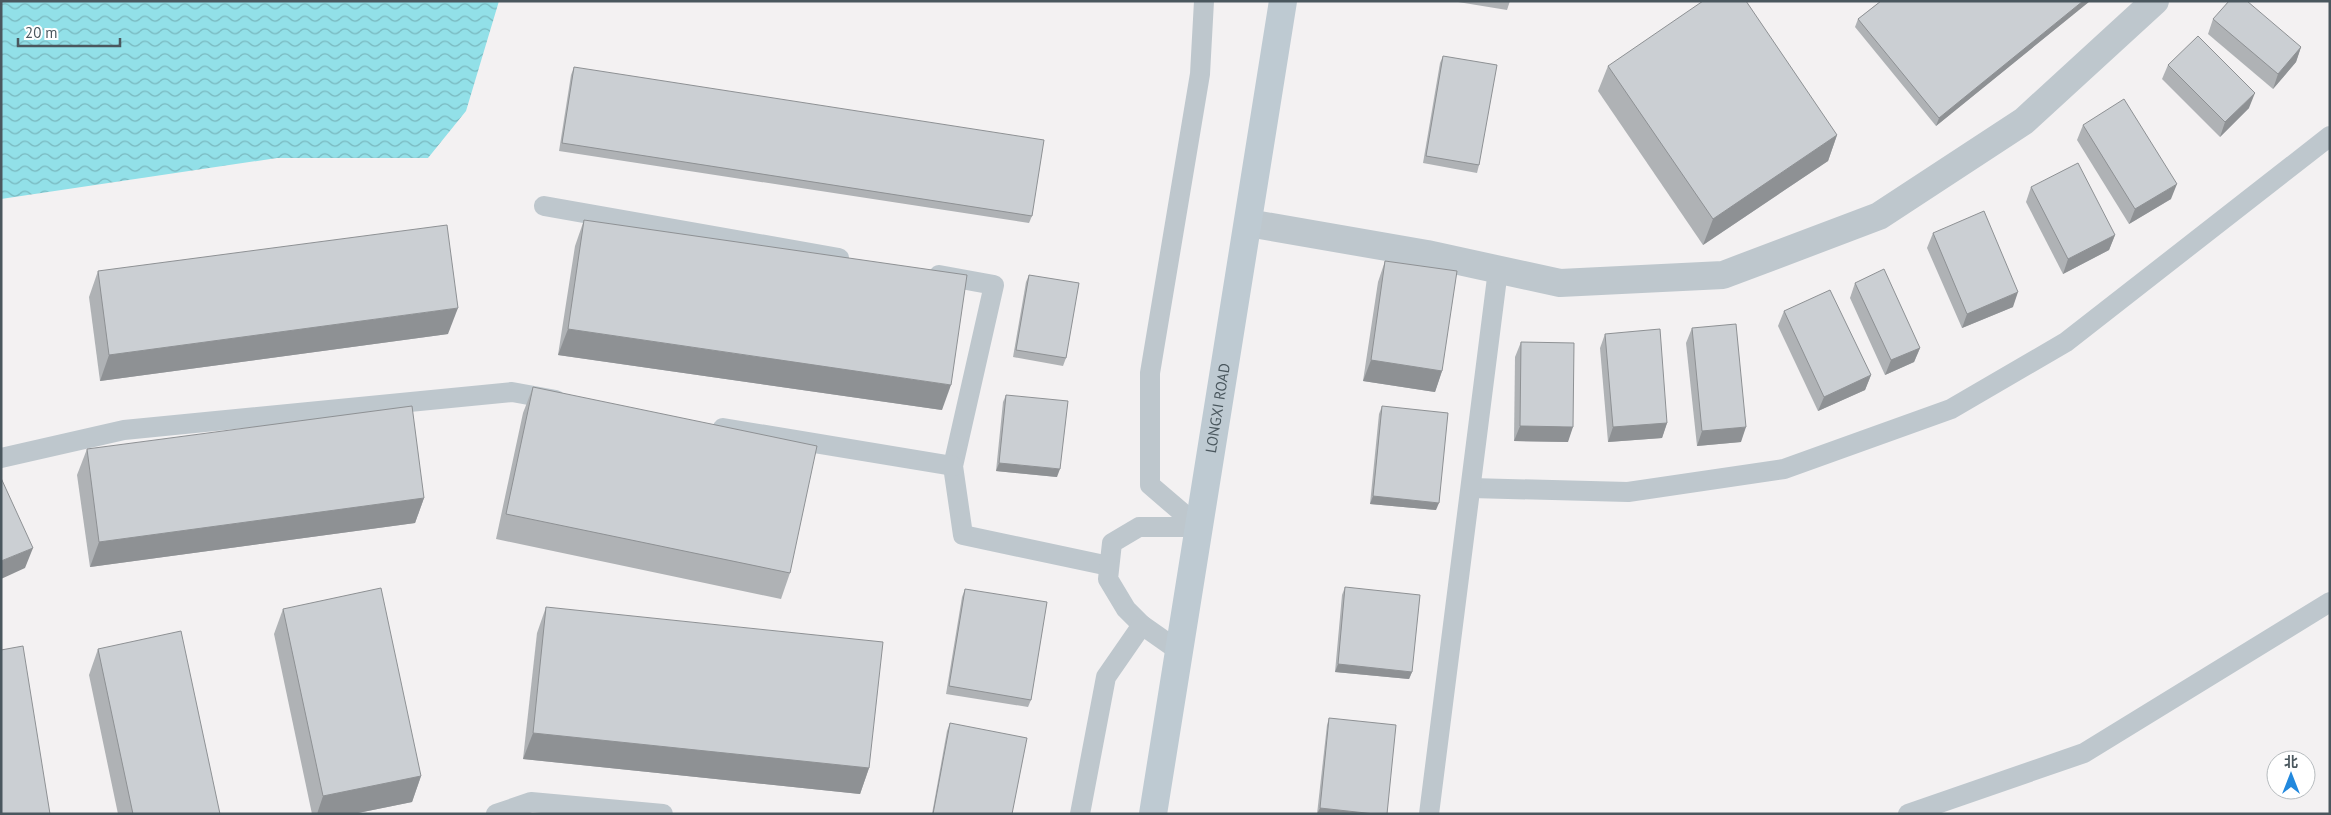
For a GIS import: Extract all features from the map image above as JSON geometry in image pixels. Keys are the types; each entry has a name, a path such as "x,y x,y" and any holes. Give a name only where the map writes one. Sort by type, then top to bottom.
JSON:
{"street":[{"name":"LONGXI ROAD","path":"1153,814 1283,1"},
{"path":"1248,223 1427,254 1560,284 1723,275 1879,216 2024,121 2155,1"}],"lane":[{"path":"1199,527 1150,485 1150,373 1200,74 1204,1"},
{"path":"1471,488 1628,492 1784,469 1951,409 2066,342 2330,136"},
{"path":"544,206 857,261"},
{"path":"1429,814 1498,270"},
{"path":"925,273 994,285 953,466 963,535 1109,566"},
{"path":"1,458 124,430 512,392 570,402"},
{"path":"708,425 953,466"},
{"path":"1179,651 1142,625 1126,609 1108,579 1112,543 1139,527 1199,527"},
{"path":"1908,814 2084,753 2330,602"},
{"path":"1080,814 1106,677 1142,625"},
{"path":"496,814 530,802 663,814"}],"water":[{"path":"1,1 499,1 466,111 428,158 277,158 1,199"}],"building":[{"path":"1703,1 1746,1 1837,135 1713,219 1608,66"},
{"path":"1881,1 2083,1 1939,118 1858,19"},
{"path":"2229,1 2247,1 2301,47 2278,74 2213,19"},
{"path":"2198,36 2255,93 2225,122 2168,65"},
{"path":"1443,56 1497,65 1479,165 1426,156"},
{"path":"574,67 1044,140 1032,216 562,143"},
{"path":"2124,99 2177,184 2135,209 2083,125"},
{"path":"2078,163 2115,235 2068,259 2031,187"},
{"path":"1984,211 2018,292 1967,314 1933,233"},
{"path":"584,220 967,275 951,385 568,329"},
{"path":"447,225 458,308 109,355 98,271"},
{"path":"1385,261 1457,271 1442,371 1371,360"},
{"path":"1884,269 1920,348 1891,360 1855,283"},
{"path":"1029,275 1079,283 1066,358 1016,350"},
{"path":"1830,290 1871,375 1824,397 1784,311"},
{"path":"1736,324 1746,427 1702,431 1692,328"},
{"path":"1660,329 1667,423 1613,427 1605,334"},
{"path":"1521,342 1574,343 1573,427 1520,426"},
{"path":"533,387 817,446 790,573 506,514"},
{"path":"1006,395 1068,401 1060,469 999,463"},
{"path":"412,406 424,498 99,542 87,449"},
{"path":"1382,406 1448,413 1439,503 1373,496"},
{"path":"1,478 33,548 1,561"},
{"path":"1345,587 1420,595 1412,672 1338,664"},
{"path":"381,588 421,776 323,796 283,609"},
{"path":"965,589 1047,602 1031,700 949,686"},
{"path":"546,607 883,642 869,768 533,733"},
{"path":"181,631 220,814 133,814 98,649"},
{"path":"23,646 50,814 1,814 1,650"},
{"path":"1329,718 1396,725 1387,814 1320,808"},
{"path":"950,723 1027,738 1012,814 933,814"}]}
